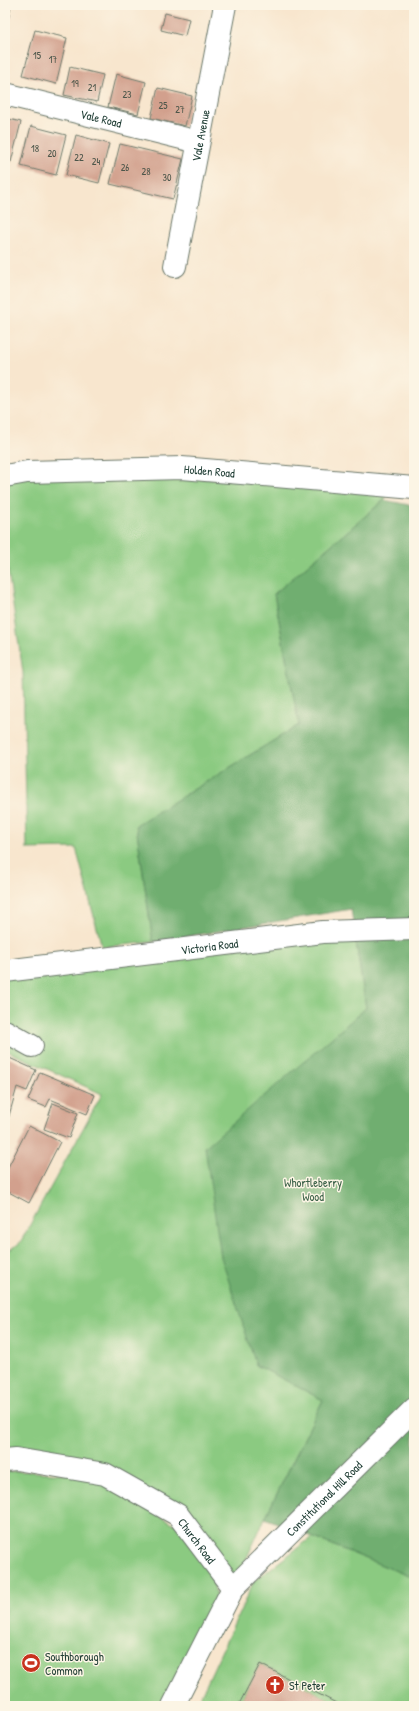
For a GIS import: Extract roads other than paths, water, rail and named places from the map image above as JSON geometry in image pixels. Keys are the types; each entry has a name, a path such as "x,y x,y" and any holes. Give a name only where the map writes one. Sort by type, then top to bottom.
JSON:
{"street":[{"name":"Vale Avenue","path":"175,266 225,5"},
{"name":"Vale Road","path":"5,94 198,142"},
{"name":"Holden Road","path":"5,476 27,472 182,468 414,488"},
{"name":"Victoria Road","path":"5,972 323,932 414,930"},
{"path":"5,1031 32,1046"},
{"name":"Constitutional Hill Road","path":"233,1588 414,1409"},
{"name":"Church Road","path":"5,1460 16,1458 105,1474 178,1515 233,1588"},
{"path":"173,1706 233,1588"}],"place":[{"name":"Southborough Common","path":"31,1663"},
{"name":"St Peter","path":"275,1685"}],"park label":[{"name":"Whortleberry Wood","path":"313,1189"}]}
